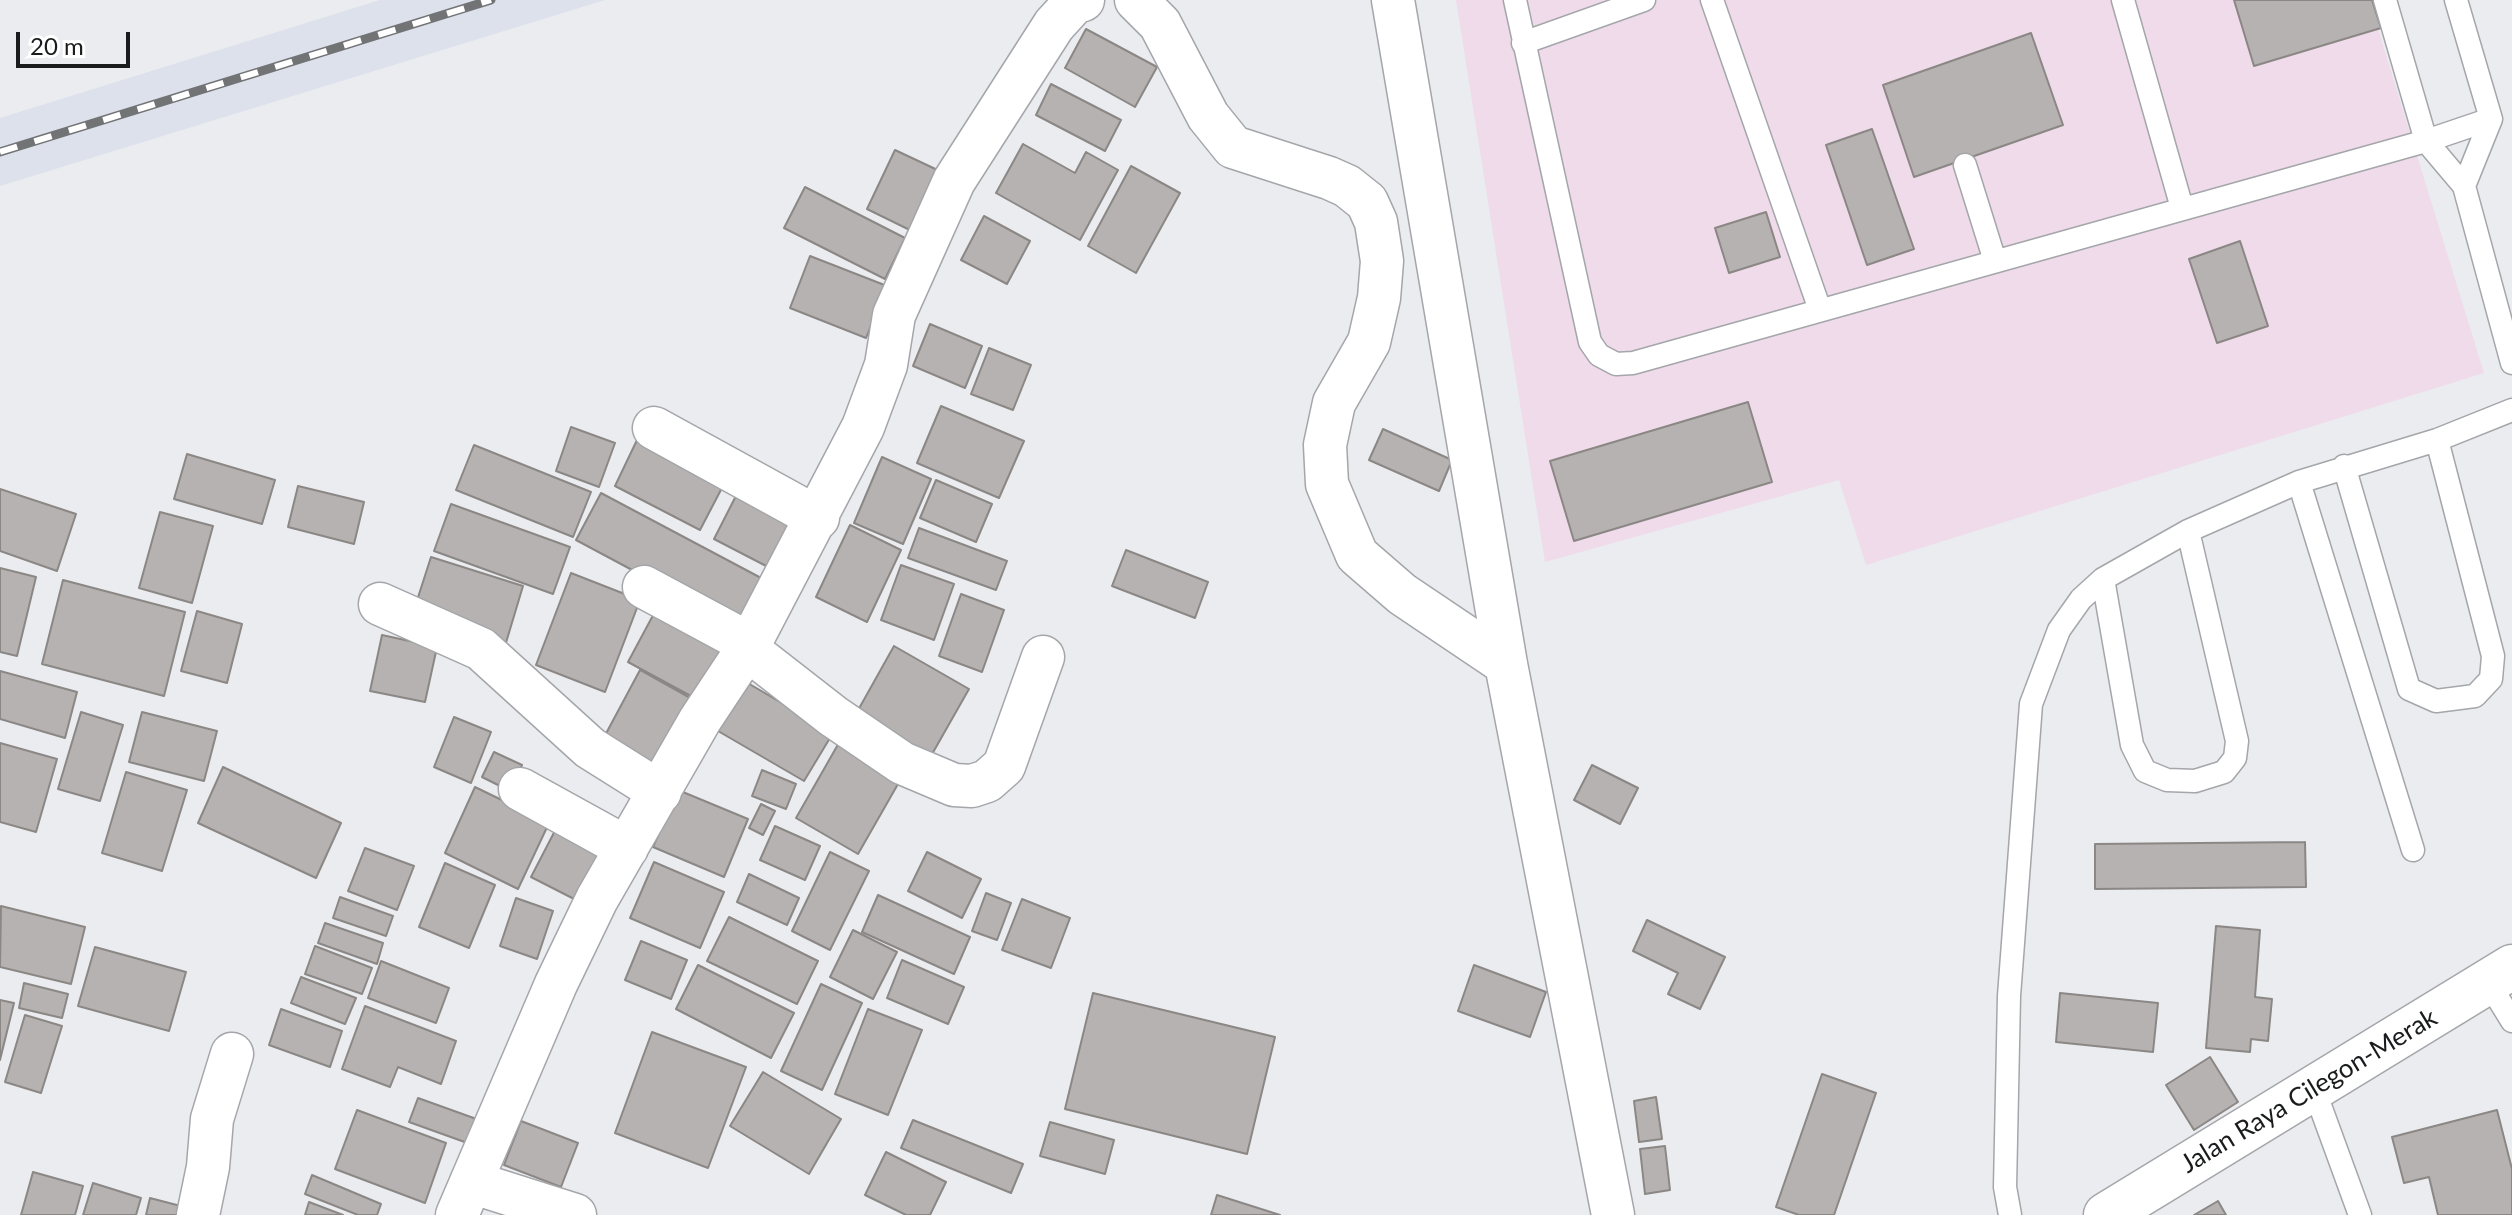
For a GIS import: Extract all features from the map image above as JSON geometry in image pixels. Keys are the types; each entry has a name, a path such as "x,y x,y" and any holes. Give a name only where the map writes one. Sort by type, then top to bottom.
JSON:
{"highway":[{"name":"Jalan Raya Cilegon-Merak","path":"2106,1215 2500,974"}],"street":[{"path":"575,1215 464,1198 556,984 597,899 749,646 863,427 886,365 894,315 954,181 1054,25 1074,3 1083,0"},
{"path":"1136,0 1160,24 1208,116 1233,147 1329,178 1347,186 1367,202 1376,222 1382,261 1379,298 1369,342 1334,403 1325,445 1327,484 1357,555 1402,594 1506,664"},
{"path":"1393,0 1506,664 1613,1215"},
{"path":"654,428 818,518"},
{"path":"644,587 749,646 833,716 902,763 932,777 963,786 987,781 1004,766 1043,657"},
{"path":"380,604 481,649 590,748 660,792"},
{"path":"520,789 627,848"},
{"path":"198,1215 208,1167 212,1119 232,1054"}],"lane":[{"path":"1515,0 1590,342 1599,355 1616,364 1633,363 2426,141 2491,119"},
{"path":"1523,43 1644,0"},
{"path":"1712,0 1820,310"},
{"path":"2123,0 2182,208"},
{"path":"2385,0 2426,141 2464,186 2512,363"},
{"path":"2456,0 2491,119 2464,186"},
{"path":"1965,165 1995,261"},
{"path":"2010,1215 2005,1187 2009,996 2031,704 2059,630 2081,599 2103,579 2188,531 2299,482 2437,440 2512,410"},
{"path":"2344,466 2409,689 2436,701 2475,696 2491,679 2493,656 2437,440"},
{"path":"2299,482 2413,850"},
{"path":"2103,579 2132,745 2145,771 2167,780 2195,781 2224,772 2235,758 2237,741 2188,531"},
{"path":"2500,974 2512,1021"},
{"path":"2314,1089 2360,1215"}],"shaded area":[{"path":"380,0 605,0 0,186 0,118"},
{"path":"1456,0 2369,0 2484,373 1866,565 1839,480 1545,562"}],"building":[{"path":"2234,0 2372,0 2381,28 2254,66"},
{"path":"1086,29 1157,67 1135,107 1065,68"},
{"path":"2031,33 2063,125 1914,177 1883,85"},
{"path":"1051,84 1121,120 1105,151 1036,115"},
{"path":"1872,129 1914,249 1867,265 1826,145"},
{"path":"1023,144 1075,173 1086,152 1118,170 1080,240 996,193"},
{"path":"895,150 946,174 918,234 867,209"},
{"path":"1131,166 1180,193 1136,273 1088,246"},
{"path":"805,187 905,238 885,279 784,228"},
{"path":"1766,212 1780,257 1729,273 1715,228"},
{"path":"984,216 1030,241 1007,284 961,260"},
{"path":"2240,241 2268,326 2217,343 2189,259"},
{"path":"810,256 887,286 866,338 790,308"},
{"path":"930,324 982,346 965,388 913,366"},
{"path":"989,348 1031,365 1013,410 971,394"},
{"path":"1748,402 1772,482 1574,541 1550,461"},
{"path":"941,406 1024,441 999,498 917,463"},
{"path":"571,427 615,443 599,487 556,471"},
{"path":"1383,429 1452,460 1439,491 1369,460"},
{"path":"637,440 724,484 700,530 615,486"},
{"path":"474,445 591,492 573,537 456,490"},
{"path":"187,454 275,480 262,524 174,499"},
{"path":"882,457 931,479 903,544 854,523"},
{"path":"936,480 992,504 976,542 920,518"},
{"path":"298,486 364,502 354,544 288,527"},
{"path":"740,488 795,516 770,568 714,539"},
{"path":"0,489 76,514 57,571 0,551"},
{"path":"601,493 763,579 737,626 576,540"},
{"path":"451,504 570,547 553,594 434,551"},
{"path":"160,512 213,526 192,603 139,588"},
{"path":"850,525 901,550 867,622 816,597"},
{"path":"919,528 1007,561 996,590 908,558"},
{"path":"1126,550 1208,582 1195,618 1112,586"},
{"path":"431,557 523,586 505,646 412,616"},
{"path":"901,565 954,584 934,640 881,620"},
{"path":"0,568 36,577 17,656 0,652"},
{"path":"571,573 640,600 605,692 536,665"},
{"path":"63,580 185,612 164,696 42,664"},
{"path":"961,594 1004,610 982,672 939,656"},
{"path":"658,606 730,646 700,701 628,662"},
{"path":"197,611 242,624 227,683 181,671"},
{"path":"382,635 437,647 425,702 370,691"},
{"path":"894,646 969,689 927,763 852,721"},
{"path":"640,670 690,698 652,769 602,741"},
{"path":"0,671 77,692 65,738 0,719"},
{"path":"746,682 833,733 804,781 718,731"},
{"path":"81,712 123,725 100,801 58,789"},
{"path":"142,712 217,731 204,781 129,762"},
{"path":"454,717 491,732 471,783 434,767"},
{"path":"840,741 902,777 858,854 796,818"},
{"path":"0,743 57,759 36,832 0,822"},
{"path":"494,752 522,765 510,791 482,777"},
{"path":"1592,765 1638,788 1620,824 1574,800"},
{"path":"223,767 341,823 316,878 198,823"},
{"path":"762,770 796,784 786,809 752,796"},
{"path":"126,772 187,790 162,871 102,853"},
{"path":"475,787 549,823 518,889 445,853"},
{"path":"678,790 748,819 724,877 653,847"},
{"path":"761,804 775,811 763,835 749,828"},
{"path":"559,823 606,848 578,901 531,877"},
{"path":"775,826 820,846 805,880 760,860"},
{"path":"2305,842 2306,887 2095,889 2095,844"},
{"path":"365,848 414,866 397,910 348,891"},
{"path":"830,852 869,871 830,950 792,931"},
{"path":"927,852 981,879 962,918 908,891"},
{"path":"654,862 724,892 700,948 630,918"},
{"path":"445,863 495,885 469,948 419,927"},
{"path":"749,874 799,898 787,925 737,902"},
{"path":"986,893 1011,903 997,940 972,931"},
{"path":"878,895 970,937 954,974 862,932"},
{"path":"340,897 393,916 386,936 333,918"},
{"path":"516,898 553,911 537,959 500,946"},
{"path":"1022,899 1070,918 1051,968 1002,950"},
{"path":"1,906 85,927 71,984 0,967"},
{"path":"729,917 818,961 797,1004 707,961"},
{"path":"1647,920 1725,957 1700,1009 1668,994 1678,973 1633,951"},
{"path":"325,923 383,943 377,964 318,943"},
{"path":"2216,926 2260,930 2255,997 2272,999 2268,1041 2251,1039 2250,1052 2206,1048"},
{"path":"853,930 897,952 873,999 830,977"},
{"path":"641,941 687,960 671,999 625,980"},
{"path":"315,946 372,968 362,994 305,974"},
{"path":"95,947 186,972 169,1031 78,1006"},
{"path":"902,960 964,987 948,1024 887,998"},
{"path":"381,961 449,988 436,1023 368,998"},
{"path":"698,965 794,1013 771,1058 676,1009"},
{"path":"1474,965 1546,992 1530,1037 1458,1011"},
{"path":"301,977 356,998 345,1024 291,1003"},
{"path":"24,983 68,994 62,1018 19,1008"},
{"path":"821,984 862,1003 822,1090 781,1071"},
{"path":"1093,993 1275,1037 1247,1154 1065,1109"},
{"path":"2060,993 2158,1003 2153,1052 2056,1042"},
{"path":"0,1000 14,1003 0,1060"},
{"path":"365,1006 456,1041 441,1084 398,1067 390,1087 342,1069"},
{"path":"281,1009 342,1031 330,1067 269,1045"},
{"path":"868,1009 922,1030 888,1115 835,1094"},
{"path":"25,1015 62,1026 41,1093 5,1082"},
{"path":"652,1032 746,1067 708,1168 615,1133"},
{"path":"2210,1057 2238,1102 2194,1130 2166,1085"},
{"path":"763,1072 841,1119 809,1174 730,1126"},
{"path":"1822,1074 1876,1093 1834,1215 1799,1215 1776,1207"},
{"path":"1656,1097 1662,1139 1639,1142 1634,1101"},
{"path":"418,1098 482,1121 473,1145 409,1122"},
{"path":"357,1110 446,1143 425,1203 335,1169"},
{"path":"2497,1110 2512,1169 2512,1215 2438,1215 2429,1177 2404,1183 2392,1137"},
{"path":"913,1120 1023,1164 1011,1193 901,1148"},
{"path":"521,1121 578,1143 561,1187 504,1165"},
{"path":"1050,1122 1114,1140 1105,1174 1040,1156"},
{"path":"1665,1146 1670,1190 1645,1194 1640,1149"},
{"path":"886,1152 946,1182 930,1215 906,1215 865,1195"},
{"path":"33,1172 83,1186 75,1215 21,1215"},
{"path":"312,1175 381,1204 377,1215 358,1215 305,1194"},
{"path":"93,1183 141,1198 136,1215 83,1215"},
{"path":"1217,1195 1280,1215 1211,1215"},
{"path":"150,1198 196,1210 195,1215 146,1215"},
{"path":"2218,1201 2226,1215 2194,1215"},
{"path":"309,1202 343,1215 305,1215"}],"railway":[{"path":"0,152 491,0"}]}
